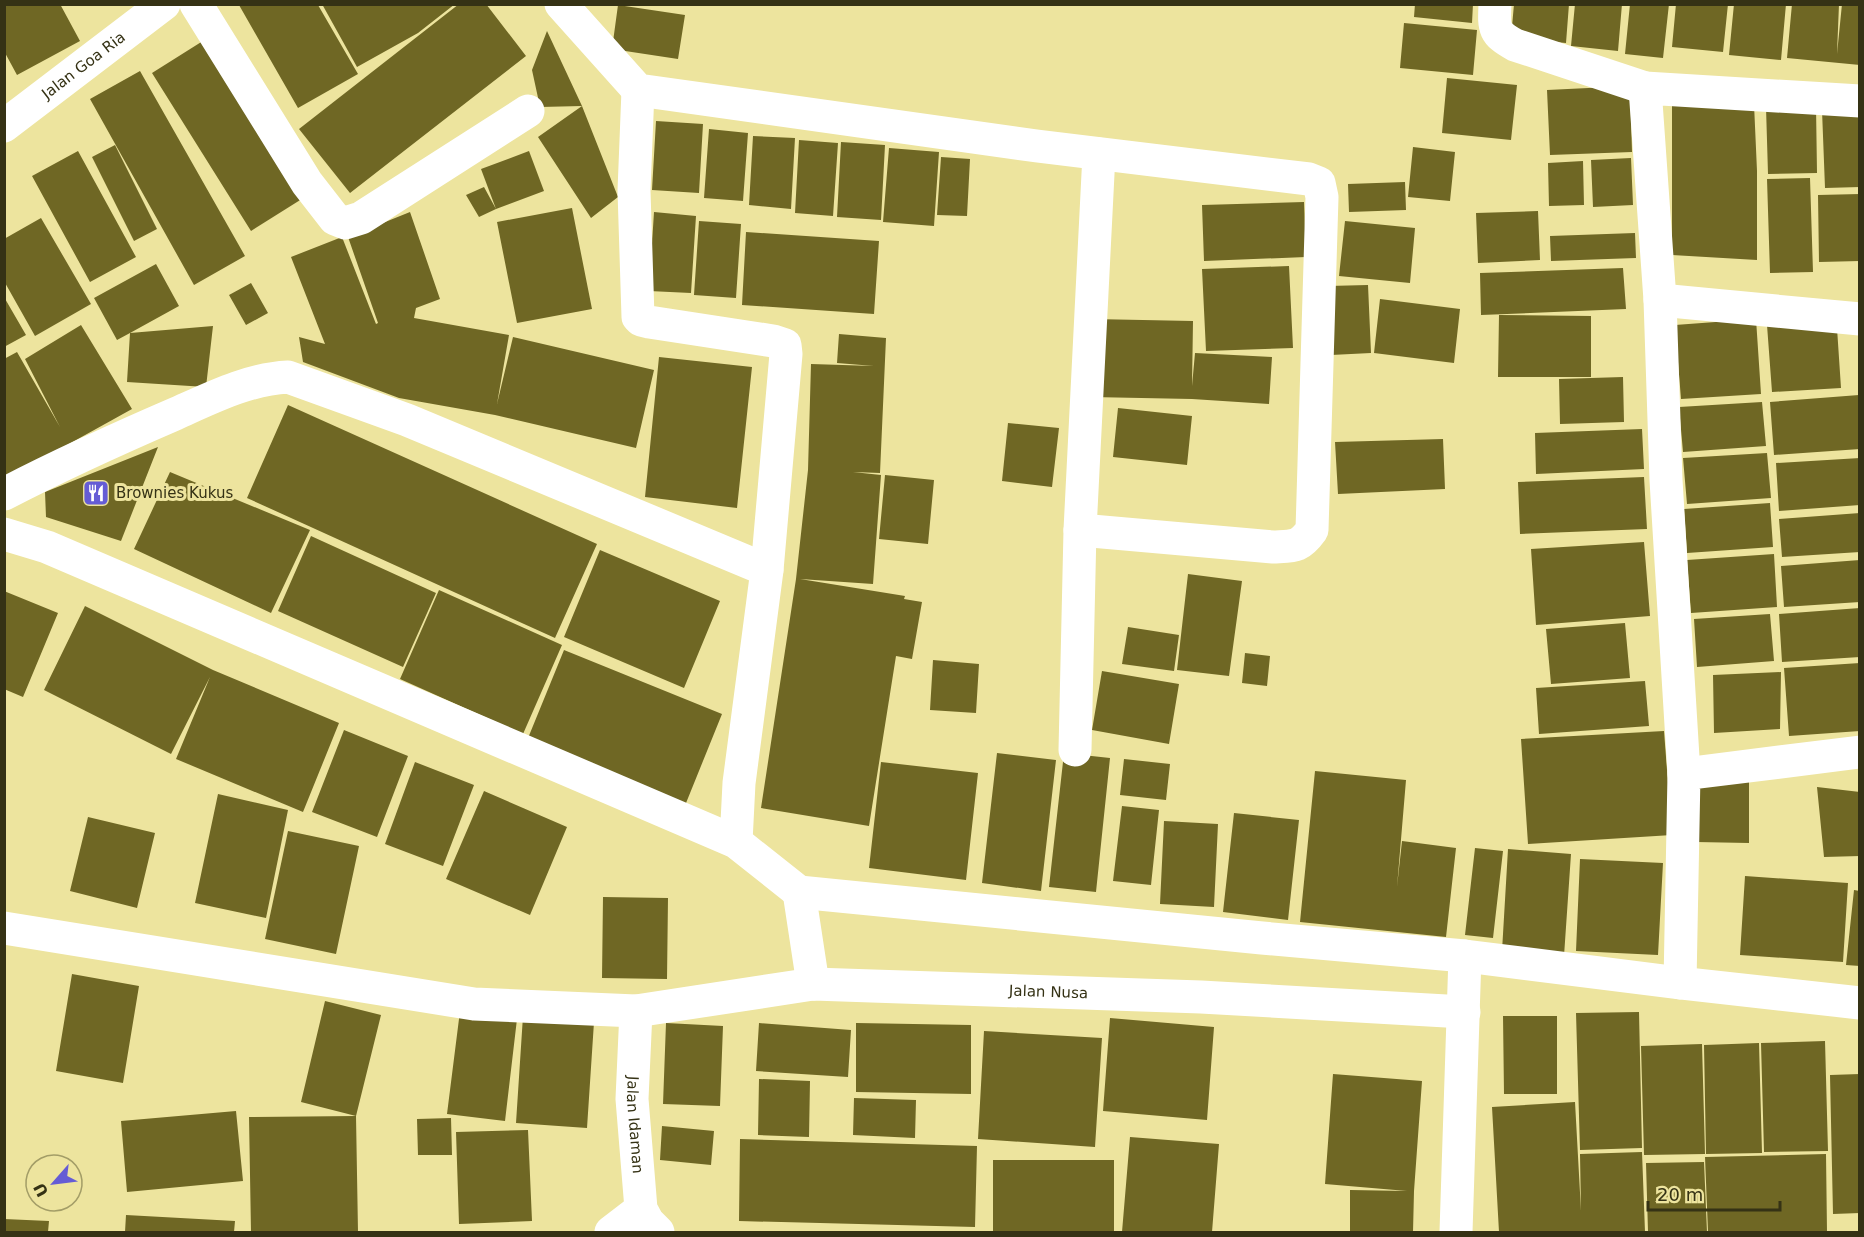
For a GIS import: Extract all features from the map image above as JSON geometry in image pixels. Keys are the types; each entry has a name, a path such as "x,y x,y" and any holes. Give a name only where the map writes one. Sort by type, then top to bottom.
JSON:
{"street":[{"name":"Jalan Goa Ria","path":"4,126 164,4"},
{"path":"196,4 307,183 335,219 345,223 361,218 528,111"},
{"path":"561,4 638,90 1099,154 1309,179 1319,183 1322,197 1312,530 1303,543 1288,547 1080,530"},
{"path":"1495,4 1494,27 1501,38 1515,45 1645,88 1860,101"},
{"path":"1645,88 1660,300 1666,480 1684,774 1680,983"},
{"path":"638,90 634,191 638,316 641,320 649,322 773,341 785,345 767,570 739,783 736,842"},
{"path":"1075,750 1080,530 1099,154"},
{"path":"1660,300 1860,319"},
{"path":"4,494 101,446 220,394 269,378 288,377 407,420 767,570"},
{"path":"4,534 47,547 736,842 799,892 1465,956 1860,1003"},
{"path":"1684,774 1860,752"},
{"path":"799,892 813,984"},
{"name":"Jalan Nusa","path":"4,928 474,1004 636,1011 813,984 1201,997 1464,1012"},
{"path":"1456,1233 1465,956"},
{"name":"Jalan Idaman","path":"636,1011 632,1099 650,1221"},
{"path":"611,1233 650,1221"}],"building":[{"path":"4,4 60,4 80,41 17,75 4,51"},
{"path":"322,4 455,4 418,33 357,67"},
{"path":"459,4 486,4 526,56 350,193 299,129"},
{"path":"1415,4 1473,4 1472,23 1414,17"},
{"path":"1514,4 1569,4 1566,43 1511,38"},
{"path":"1575,4 1622,4 1618,51 1571,46"},
{"path":"1630,4 1669,4 1663,58 1625,54"},
{"path":"1676,4 1728,4 1723,52 1672,47"},
{"path":"1734,4 1786,4 1781,60 1729,55"},
{"path":"1792,4 1839,4 1837,54 1842,4 1860,4 1860,65 1787,58"},
{"path":"239,5 318,5 358,74 298,108"},
{"path":"618,5 685,15 678,59 612,49"},
{"path":"1404,23 1477,30 1473,75 1400,68"},
{"path":"547,31 582,106 540,107 532,70"},
{"path":"206,39 305,197 251,231 152,73"},
{"path":"140,71 245,256 194,285 90,99"},
{"path":"1447,78 1517,85 1511,140 1442,133"},
{"path":"1630,86 1632,152 1550,155 1547,90"},
{"path":"1672,98 1754,104 1757,260 1672,255"},
{"path":"582,106 618,197 591,218 538,137"},
{"path":"1816,106 1817,173 1768,174 1766,107"},
{"path":"1860,109 1860,187 1825,188 1822,110"},
{"path":"656,121 703,124 699,193 652,190"},
{"path":"709,129 748,133 743,201 704,198"},
{"path":"753,136 795,138 791,209 749,205"},
{"path":"799,140 838,143 833,216 795,213"},
{"path":"841,142 885,145 881,220 837,217"},
{"path":"115,145 157,229 134,241 92,157"},
{"path":"1413,147 1455,152 1450,201 1408,197"},
{"path":"889,148 939,152 934,226 883,222"},
{"path":"78,151 136,257 90,282 32,176"},
{"path":"529,151 544,191 496,209 481,169"},
{"path":"941,157 970,159 967,216 937,215"},
{"path":"1631,158 1633,205 1593,207 1591,160"},
{"path":"1583,161 1584,205 1549,206 1548,163"},
{"path":"1810,178 1813,272 1770,273 1767,179"},
{"path":"1405,182 1406,210 1349,212 1348,184"},
{"path":"484,187 496,209 479,217 466,195"},
{"path":"1860,194 1860,261 1819,262 1818,195"},
{"path":"1304,202 1306,257 1204,261 1202,205"},
{"path":"572,208 592,309 517,323 497,222"},
{"path":"1538,211 1540,260 1478,263 1476,213"},
{"path":"410,212 440,299 416,308 414,318 509,335 497,404 513,337 654,370 636,448 495,415 399,398 303,362 299,337 325,344 291,257 342,237 376,324 378,323 348,237"},
{"path":"654,212 696,216 691,293 649,291"},
{"path":"41,218 91,304 35,336 4,281 4,239"},
{"path":"699,221 741,224 736,298 694,295"},
{"path":"1345,221 1415,228 1410,283 1339,276"},
{"path":"746,232 879,241 874,314 742,305"},
{"path":"1635,233 1636,258 1551,261 1550,236"},
{"path":"156,264 179,306 117,340 94,298"},
{"path":"1289,266 1293,348 1206,351 1202,269"},
{"path":"1623,268 1626,309 1481,315 1480,273"},
{"path":"251,283 268,313 246,325 229,295"},
{"path":"1368,285 1371,353 1331,355 1328,286"},
{"path":"4,297 26,335 4,347"},
{"path":"1380,299 1460,309 1454,363 1374,353"},
{"path":"1499,315 1591,316 1591,377 1498,377"},
{"path":"1092,319 1193,321 1192,386 1195,353 1272,357 1269,404 1192,399 1091,397"},
{"path":"1756,319 1761,394 1681,399 1675,325"},
{"path":"81,325 132,409 4,480 4,359 17,352 60,427 25,359"},
{"path":"1767,325 1837,328 1841,388 1772,392"},
{"path":"213,326 206,387 127,382 130,333"},
{"path":"839,334 886,338 880,473 853,472 881,475 873,584 800,579 905,596 904,599 922,602 912,659 896,656 869,826 761,808 796,579 808,470 811,364 874,366 837,363"},
{"path":"659,357 752,367 737,508 645,497"},
{"path":"1623,377 1624,422 1560,424 1559,379"},
{"path":"1859,395 1860,449 1774,455 1770,402"},
{"path":"1762,402 1766,446 1683,452 1679,407"},
{"path":"288,405 597,544 555,638 247,498"},
{"path":"1118,408 1192,416 1187,465 1113,457"},
{"path":"1008,423 1059,428 1052,487 1002,481"},
{"path":"1642,429 1644,469 1536,474 1535,433"},
{"path":"1443,439 1445,489 1338,494 1335,442"},
{"path":"158,447 121,541 46,517 45,492"},
{"path":"1767,453 1771,498 1687,504 1683,458"},
{"path":"1860,458 1860,505 1779,511 1776,463"},
{"path":"170,472 310,530 271,613 134,549"},
{"path":"885,475 934,480 928,544 879,539"},
{"path":"1644,477 1647,529 1520,534 1518,482"},
{"path":"1770,503 1773,547 1687,553 1684,509"},
{"path":"1860,513 1860,552 1782,557 1779,519"},
{"path":"311,536 436,593 403,667 278,611"},
{"path":"1644,542 1650,616 1536,625 1531,549"},
{"path":"600,550 720,601 684,688 564,637"},
{"path":"1774,554 1777,607 1691,613 1687,560"},
{"path":"1860,560 1860,602 1784,607 1781,566"},
{"path":"1188,574 1242,581 1229,676 1177,670"},
{"path":"439,590 562,645 523,734 400,679"},
{"path":"4,591 58,613 23,697 4,689"},
{"path":"85,606 213,670 339,723 303,812 176,759 210,677 171,754 44,690"},
{"path":"1860,608 1860,657 1782,662 1779,614"},
{"path":"1770,614 1774,661 1697,667 1694,619"},
{"path":"1625,623 1630,678 1551,684 1546,629"},
{"path":"1128,627 1179,635 1174,671 1122,664"},
{"path":"564,650 722,714 684,808 526,743"},
{"path":"1245,653 1270,656 1267,686 1242,683"},
{"path":"933,660 979,664 976,713 930,710"},
{"path":"1860,663 1860,731 1789,736 1784,668"},
{"path":"1102,671 1179,684 1169,744 1092,730"},
{"path":"1781,672 1780,729 1714,733 1713,675"},
{"path":"1645,681 1649,726 1539,734 1536,688"},
{"path":"344,730 408,756 377,837 312,812"},
{"path":"1664,731 1672,835 1528,844 1521,739"},
{"path":"997,753 1056,760 1041,891 982,883"},
{"path":"1064,753 1110,758 1096,892 1049,887"},
{"path":"1124,759 1170,764 1166,800 1120,795"},
{"path":"415,762 474,785 443,866 385,844"},
{"path":"881,762 978,773 966,880 869,868"},
{"path":"1315,771 1406,780 1397,887 1402,841 1456,848 1446,937 1300,922"},
{"path":"1697,774 1749,775 1749,843 1696,842"},
{"path":"1817,787 1860,792 1860,856 1824,857"},
{"path":"484,791 567,827 530,915 446,879"},
{"path":"218,794 288,810 266,918 195,903"},
{"path":"1122,806 1159,810 1151,885 1113,881"},
{"path":"1234,813 1299,820 1288,920 1223,912"},
{"path":"88,817 155,833 137,908 70,891"},
{"path":"1164,821 1218,824 1214,907 1160,904"},
{"path":"288,831 359,846 336,954 265,939"},
{"path":"1475,848 1503,851 1493,938 1465,935"},
{"path":"1508,849 1571,854 1564,956 1502,951"},
{"path":"1580,859 1663,863 1658,955 1576,951"},
{"path":"1745,876 1848,883 1843,962 1740,955"},
{"path":"1854,890 1860,891 1860,966 1846,965"},
{"path":"603,897 668,898 667,979 602,978"},
{"path":"72,974 139,986 123,1083 56,1071"},
{"path":"325,1001 381,1015 356,1116 301,1102"},
{"path":"460,1011 517,1019 505,1121 447,1114"},
{"path":"1639,1012 1642,1148 1580,1150 1576,1013"},
{"path":"523,1016 594,1022 587,1128 516,1123"},
{"path":"1503,1016 1557,1016 1557,1094 1504,1094"},
{"path":"1110,1018 1214,1027 1207,1120 1103,1111"},
{"path":"666,1023 723,1026 720,1106 663,1104"},
{"path":"759,1023 851,1030 848,1077 756,1071"},
{"path":"856,1023 971,1025 971,1094 856,1092"},
{"path":"984,1031 1102,1038 1095,1147 978,1139"},
{"path":"1825,1041 1828,1151 1764,1152 1761,1043"},
{"path":"1759,1043 1762,1153 1706,1154 1704,1045"},
{"path":"1702,1044 1705,1154 1644,1155 1641,1046"},
{"path":"1333,1074 1422,1081 1413,1232 1350,1232 1350,1190 1407,1191 1325,1184"},
{"path":"1860,1074 1860,1213 1833,1214 1830,1075"},
{"path":"759,1079 810,1081 809,1137 758,1135"},
{"path":"854,1098 916,1100 915,1138 853,1135"},
{"path":"1575,1102 1581,1211 1580,1154 1642,1152 1645,1232 1499,1232 1492,1107"},
{"path":"236,1111 243,1181 127,1192 121,1121"},
{"path":"356,1116 358,1232 251,1232 249,1117"},
{"path":"451,1118 452,1155 418,1155 417,1119"},
{"path":"662,1126 714,1131 711,1165 660,1160"},
{"path":"528,1130 532,1221 459,1224 456,1132"},
{"path":"1130,1137 1219,1144 1212,1232 1122,1232"},
{"path":"740,1139 977,1146 975,1227 739,1221"},
{"path":"1826,1154 1827,1232 1708,1232 1705,1157"},
{"path":"993,1160 1114,1160 1114,1232 993,1232"},
{"path":"1704,1162 1707,1232 1648,1232 1646,1163"},
{"path":"126,1215 235,1221 234,1232 125,1232"},
{"path":"4,1219 49,1221 48,1232 4,1232"}],"place":[{"name":"Brownies Kukus","path":"96,493"}]}
